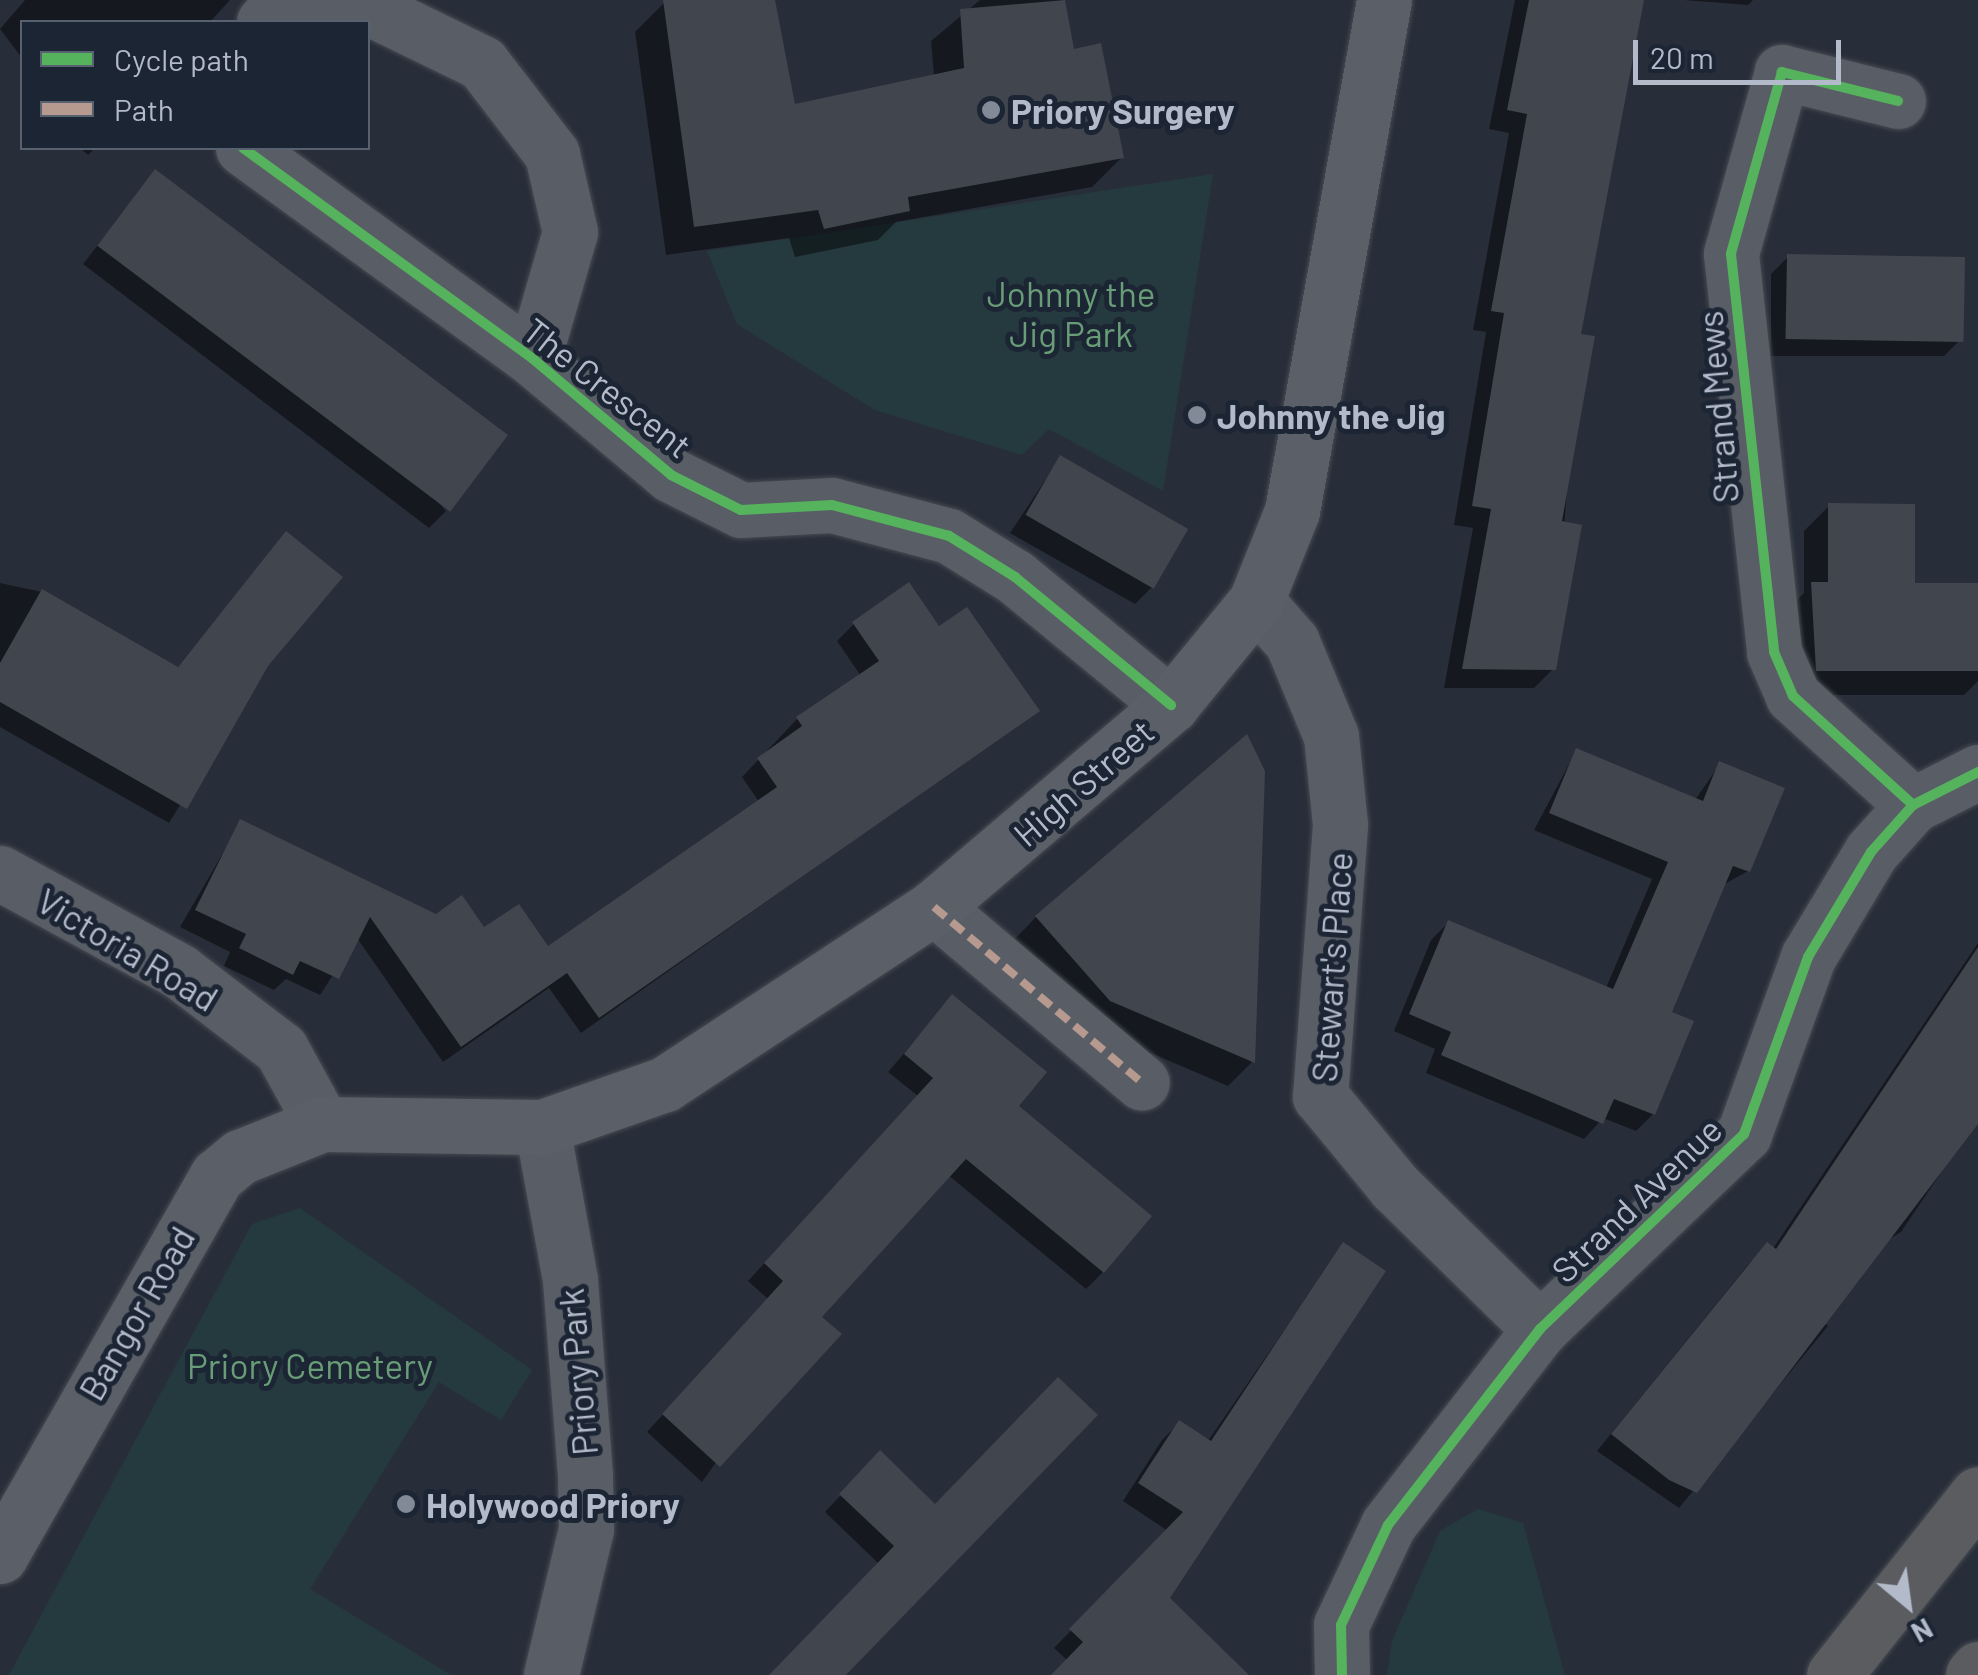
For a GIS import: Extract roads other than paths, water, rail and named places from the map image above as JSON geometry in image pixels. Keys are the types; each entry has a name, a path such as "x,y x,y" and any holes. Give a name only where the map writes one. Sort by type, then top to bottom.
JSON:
{"highway":[{"path":"1834,1675 1978,1494"},
{"path":"1973,1675 1978,1669"}],"main road":[{"name":"High Street","path":"322,1124 542,1127 665,1084 934,907 1171,705 1256,601 1292,511 1384,0"},
{"name":"Bangor Road","path":"0,1556 217,1176 267,1142 322,1124"}],"street":[{"path":"266,20 279,6 322,0"},
{"name":"The Crescent","path":"353,0 482,63 552,154 570,232 533,359"},
{"name":"Strand Mews","path":"1898,101 1782,72 1731,254 1774,652 1793,696 1913,805"},
{"name":"The Crescent","path":"246,150 533,359 670,476 741,510 832,505 950,536 1016,577 1171,705"},
{"name":"Stewart's Place","path":"1256,601 1292,642 1331,736 1340,825 1320,1096 1395,1187 1540,1329"},
{"name":"Strand Avenue","path":"1342,1675 1341,1625 1388,1525 1540,1329 1744,1134 1808,957 1872,852 1913,805 1978,772"},
{"name":"Victoria Road","path":"0,873 179,971 281,1048 322,1124"},
{"path":"934,907 1142,1083"},
{"name":"Priory Park","path":"542,1127 570,1280 586,1476 586,1530 551,1675"}],"place":[{"name":"Priory Surgery","path":"991,110"},
{"name":"Johnny the Jig","path":"1197,415"},
{"name":"Holywood Priory","path":"406,1504"}],"park label":[{"name":"Johnny the Jig Park","path":"1071,313"},
{"name":"Priory Cemetery","path":"310,1365"}]}
